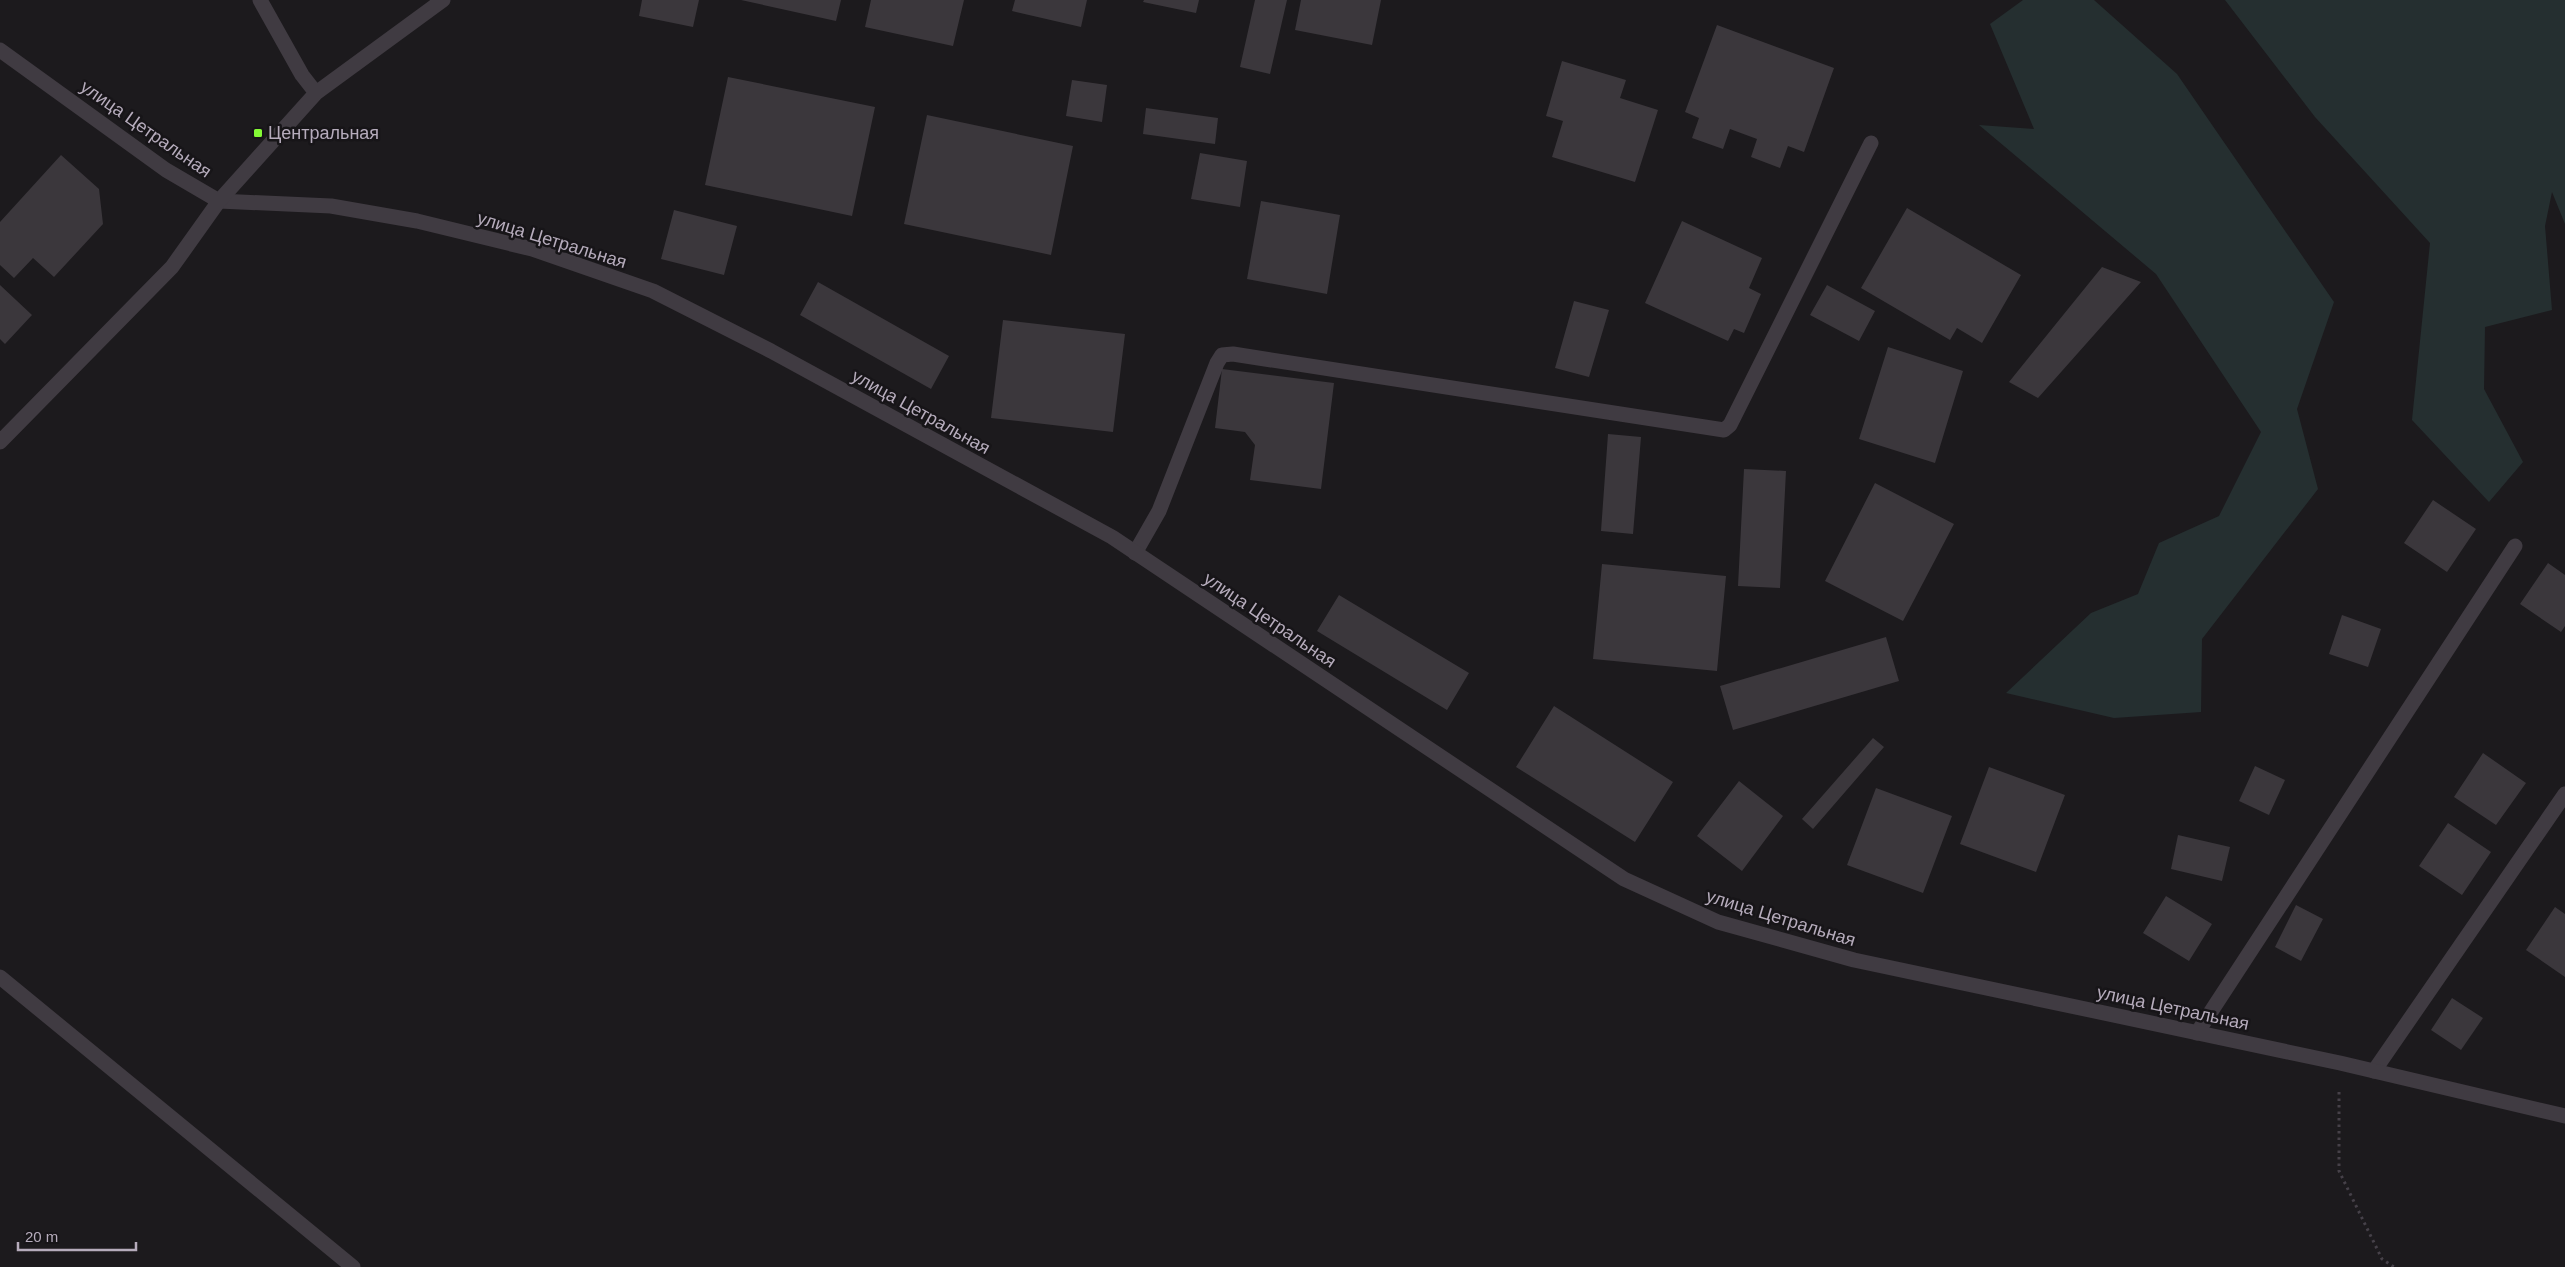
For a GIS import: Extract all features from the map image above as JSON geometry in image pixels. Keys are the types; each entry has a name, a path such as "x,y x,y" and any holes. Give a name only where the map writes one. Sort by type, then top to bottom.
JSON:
{"street":[{"path":"260,0 302,75 316,93"},
{"path":"0,442 172,267 219,201 316,93 443,0"},
{"name":"улица Цетральная","path":"0,50 166,170 219,201 331,206 417,221 532,249 653,291 788,360 1112,537 1624,879 1718,922 1854,960 2340,1063 2565,1116"},
{"path":"1135,553 1159,511 1217,363 1222,356 1233,354 1724,430 1730,425 1872,143"},
{"path":"2197,1033 2515,546"},
{"path":"2374,1071 2565,794"},
{"path":"0,977 352,1267"}],"path":[{"path":"2340,1063 2339,1171 2382,1259 2394,1267"}],"shaded area":[{"path":"2023,0 2094,0 2177,74 2334,302 2297,409 2318,489 2202,639 2201,712 2114,718 2006,693 2091,613 2138,594 2159,543 2219,516 2261,432 2156,274 1979,125 2034,129 1990,24"},
{"path":"2225,0 2565,0 2565,224 2552,192 2545,226 2552,310 2485,327 2484,389 2523,462 2489,502 2412,420 2430,243 2315,117"}],"building":[{"path":"642,0 699,0 693,27 639,16"},
{"path":"741,0 841,0 836,21"},
{"path":"871,0 964,0 953,46 865,27"},
{"path":"1015,0 1087,0 1081,27 1012,11"},
{"path":"1144,0 1199,0 1196,13 1143,2"},
{"path":"1255,0 1287,0 1270,74 1240,67"},
{"path":"1301,0 1381,0 1372,45 1295,30"},
{"path":"1717,25 1834,68 1804,152 1788,146 1780,168 1751,157 1757,139 1730,129 1723,149 1692,138 1699,118 1685,112"},
{"path":"1562,61 1626,80 1620,98 1658,110 1635,182 1552,157 1563,121 1546,116"},
{"path":"728,77 875,107 852,216 705,185"},
{"path":"1072,80 1107,85 1102,122 1066,116"},
{"path":"1146,108 1218,118 1215,144 1143,134"},
{"path":"927,115 1073,146 1051,255 904,224"},
{"path":"1200,153 1247,161 1240,207 1191,199"},
{"path":"61,155 99,189 103,224 54,277 33,258 14,278 0,265 0,222"},
{"path":"1261,201 1340,215 1327,294 1247,279"},
{"path":"1907,208 2021,275 1982,343 1957,328 1950,340 1861,288"},
{"path":"674,210 737,226 724,275 661,259"},
{"path":"1682,221 1762,258 1749,288 1761,294 1744,333 1734,329 1728,341 1645,303"},
{"path":"2102,267 2141,282 2038,398 2009,382"},
{"path":"818,282 949,356 931,389 800,315"},
{"path":"0,285 32,315 5,344 0,339"},
{"path":"1827,285 1875,311 1859,341 1810,315"},
{"path":"1574,301 1609,310 1589,377 1555,368"},
{"path":"1003,320 1125,334 1113,432 991,418"},
{"path":"1888,347 1963,371 1935,463 1859,439"},
{"path":"1222,369 1334,383 1321,489 1250,480 1255,445 1245,432 1215,428"},
{"path":"1608,434 1641,437 1633,534 1601,531"},
{"path":"1744,469 1786,471 1780,588 1738,586"},
{"path":"1875,483 1954,524 1903,621 1825,581"},
{"path":"2433,500 2476,529 2447,572 2404,543"},
{"path":"2548,563 2565,575 2565,626 2561,632 2520,604"},
{"path":"1602,564 1726,576 1717,671 1593,659"},
{"path":"1339,595 1469,673 1447,710 1317,631"},
{"path":"2342,615 2381,629 2368,667 2329,654"},
{"path":"1886,637 1899,681 1733,730 1720,686"},
{"path":"1554,706 1673,782 1635,842 1516,767"},
{"path":"1873,738 1884,747 1813,829 1802,819"},
{"path":"2483,753 2526,783 2496,825 2454,797"},
{"path":"2255,766 2285,780 2269,815 2239,801"},
{"path":"1989,767 2065,795 2036,872 1960,844"},
{"path":"1739,781 1783,816 1742,871 1697,836"},
{"path":"1876,788 1952,816 1923,893 1847,865"},
{"path":"2448,823 2491,852 2462,895 2419,866"},
{"path":"2178,835 2230,847 2222,881 2171,869"},
{"path":"2166,896 2212,924 2189,961 2143,933"},
{"path":"2296,905 2323,919 2301,961 2275,947"},
{"path":"2555,907 2565,914 2565,977 2526,950"},
{"path":"2452,998 2483,1018 2461,1050 2431,1030"}],"place":[{"name":"Центральная","path":"258,133"}]}
